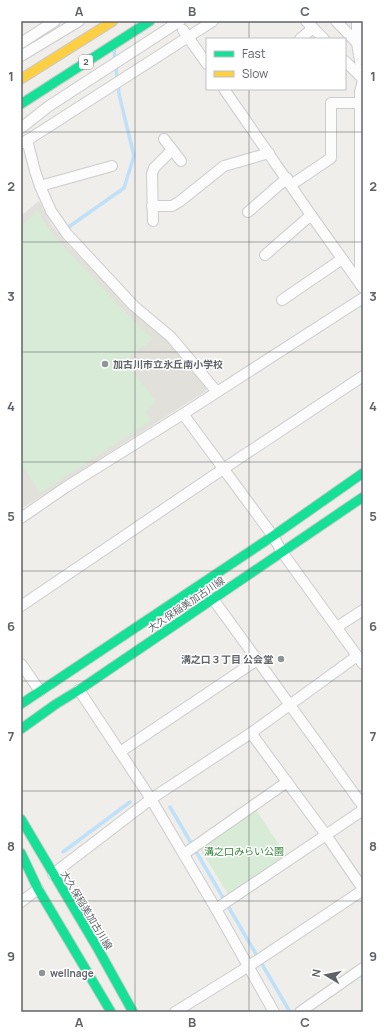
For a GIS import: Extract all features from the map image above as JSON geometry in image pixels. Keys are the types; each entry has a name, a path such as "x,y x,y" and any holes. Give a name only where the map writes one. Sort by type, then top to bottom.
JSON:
{"main road":[{"name":"2","path":"21,79 113,21"},
{"name":"2","path":"21,104 150,21"},
{"name":"大久保稲美加古川線","path":"21,704 273,536 363,473"},
{"name":"大久保稲美加古川線","path":"21,729 363,497"},
{"name":"大久保稲美加古川線","path":"21,819 98,949 133,1012"},
{"path":"21,853 38,888 110,1012"}],"street":[{"path":"21,43 56,21"},
{"path":"21,56 79,21"},
{"path":"21,128 49,106 184,29 213,21"},
{"path":"336,21 360,46"},
{"path":"357,21 363,79 360,92 362,286"},
{"path":"301,38 310,24 323,38"},
{"path":"184,29 206,61"},
{"path":"184,29 123,79 24,142 51,211 67,234 134,306 171,337 217,392"},
{"path":"346,62 363,79"},
{"path":"225,90 362,286"},
{"path":"248,212 289,182 331,158 331,103 360,103"},
{"path":"164,139 181,161"},
{"path":"153,221 152,174 154,168 172,150"},
{"path":"152,206 175,204 224,166 269,153"},
{"path":"40,186 112,166"},
{"path":"264,255 311,215"},
{"path":"282,300 342,259"},
{"path":"21,518 66,487 183,414 363,298"},
{"path":"21,606 363,376"},
{"path":"53,874 151,799 251,733 290,704 360,660 337,626 282,552 273,536 183,414"},
{"path":"213,599 363,806"},
{"path":"337,626 363,610"},
{"path":"120,752 257,660"},
{"path":"21,664 40,691"},
{"path":"79,690 151,799 249,966 274,1012"},
{"path":"175,1012 249,966 363,889 326,835 251,733"},
{"path":"184,854 287,782"},
{"path":"216,909 363,810"},
{"path":"21,902 38,888"},
{"path":"300,1012 363,968"}],"shaded area":[{"name":"加古川市立氷丘南小学校","path":"39,201 52,226 68,245 138,316 173,345 206,384 206,391 21,509 21,216"}],"green space":[{"name":"加古川市立氷丘南小学校","path":"38,210 46,225 60,243 153,339 125,360 156,402 145,412 152,420 40,493 21,464 21,227"},
{"name":"溝之口みらい公園","path":"256,810 286,855 228,894 200,849"}],"waterway":[{"path":"60,233 124,188 134,156 119,94 114,50"},
{"path":"63,852 130,802"},
{"path":"170,807 290,1012"}],"railway":[{"path":"322,21 337,38"},
{"path":"346,47 363,65"}],"traffic: fast":[{"path":"21,104 150,21"},
{"path":"21,704 273,536 363,473"},
{"path":"21,729 363,497"},
{"path":"21,819 98,949 133,1012"},
{"path":"21,853 38,889 111,1012"}],"traffic: slow":[{"path":"21,79 113,21"}],"place":[{"name":"加古川市立氷丘南小学校","path":"105,364"},
{"name":"溝之口３丁目 公会堂","path":"281,659"},
{"name":"wellnage","path":"42,973"}]}
